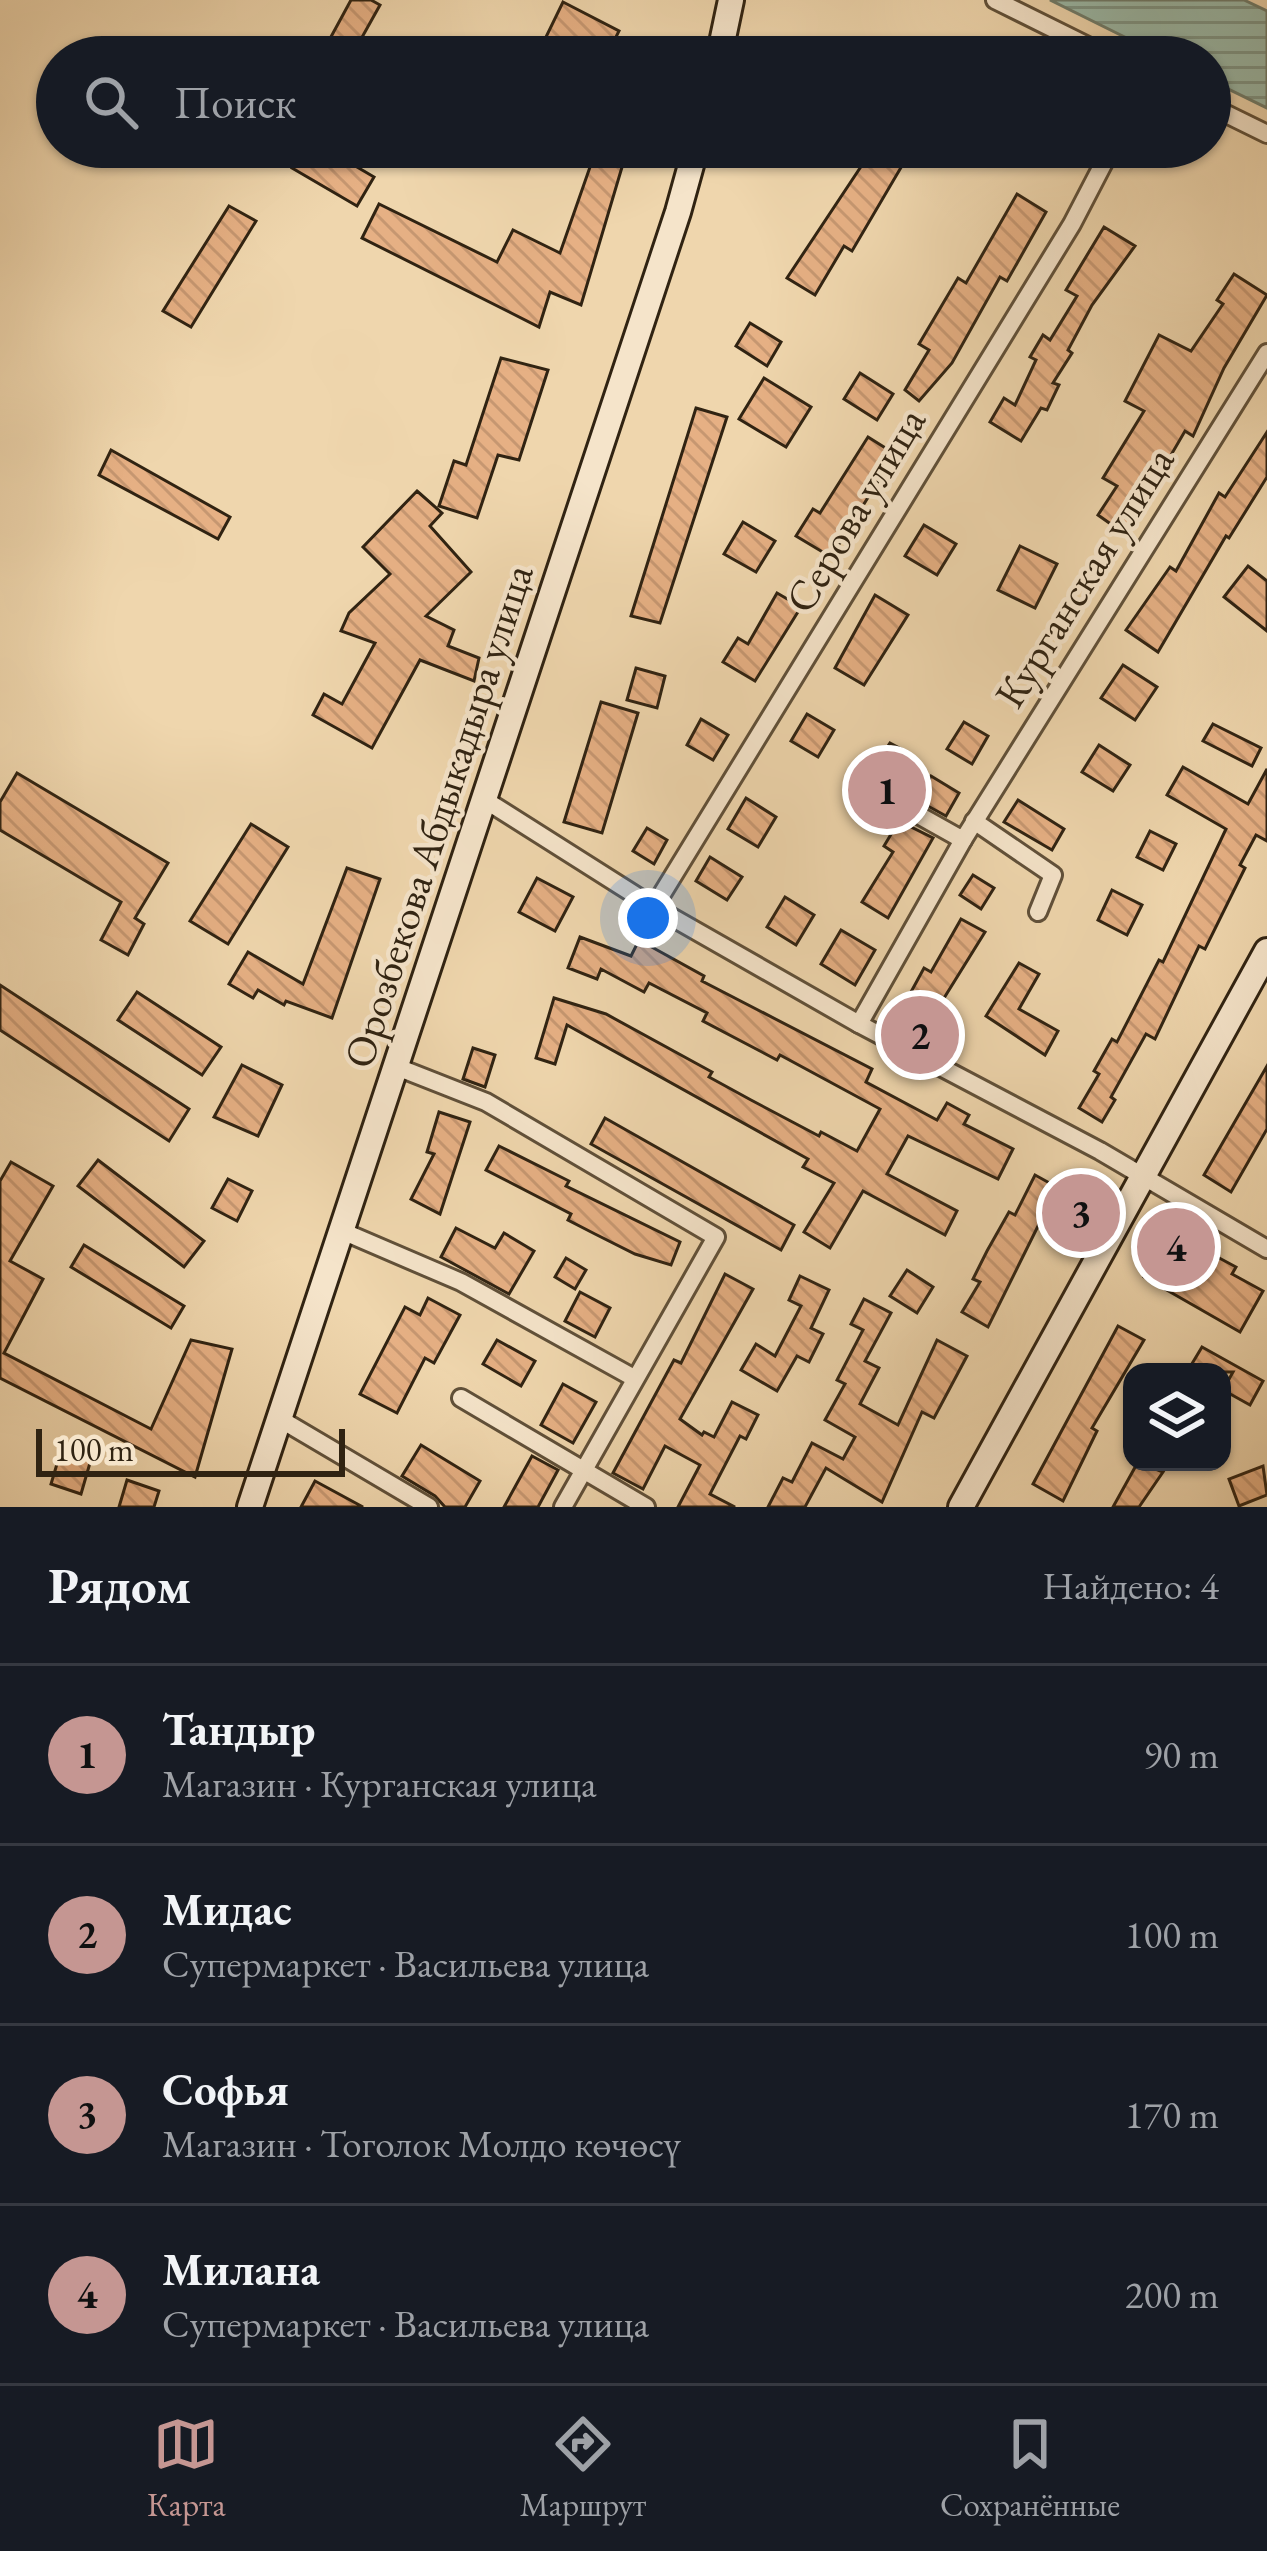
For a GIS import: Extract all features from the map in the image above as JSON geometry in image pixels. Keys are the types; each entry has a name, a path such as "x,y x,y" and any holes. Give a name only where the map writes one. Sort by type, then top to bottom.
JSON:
{"street":[{"path":"723,36 731,0"},
{"path":"995,0 1068,36"},
{"path":"1231,116 1267,134"},
{"name":"Орозбекова Абдыкадыра улица","path":"250,1507 690,168"},
{"name":"Серова улица","path":"654,907 1072,224 1101,168"},
{"name":"Курганская улица","path":"859,1024 974,821 1267,353"},
{"path":"484,800 654,907 859,1024 1142,1175 1267,1249"},
{"path":"897,803 963,840"},
{"path":"974,821 1053,874 1038,911"},
{"path":"961,1507 1267,951"},
{"path":"397,1067 486,1102 716,1237 563,1507"},
{"path":"342,1231 461,1282 634,1378"},
{"path":"461,1397 646,1507"},
{"path":"280,1418 429,1507"}],"shaded area":[{"path":"1050,0 1244,0 1267,11 1267,108 1231,90 1231,36 1123,36"}],"building":[{"path":"351,0 380,5 363,36 331,36"},
{"path":"563,2 619,31 616,36 546,36"},
{"path":"292,168 359,168 374,177 357,206"},
{"path":"590,168 622,168 581,305 550,292 539,327 362,238 379,204 497,262 513,230 560,253"},
{"path":"860,168 901,168 852,251 844,246 815,295 787,278"},
{"path":"1017,194 1046,212 1007,281 1000,277 952,363 919,401 905,390 929,350 919,344 958,278 966,283"},
{"path":"229,206 256,221 191,327 163,311"},
{"path":"1104,227 1135,246 1092,305 1053,383 1059,385 1047,410 1041,408 1021,441 990,422 1004,398 1015,405 1036,360 1030,357 1043,335 1050,340 1077,296 1066,290"},
{"path":"1234,274 1267,295 1224,368 1193,436 1185,431 1125,534 1098,515 1117,486 1103,478 1144,411 1125,401 1159,335 1191,351 1223,304 1217,300"},
{"path":"750,323 781,342 767,366 736,346"},
{"path":"501,358 548,370 519,460 498,455 477,518 439,506 454,461 466,465"},
{"path":"860,373 893,394 877,420 844,399"},
{"path":"764,378 811,407 786,447 739,419"},
{"path":"696,408 727,417 660,623 631,616"},
{"path":"1267,432 1267,477 1229,538 1226,536 1158,652 1126,630 1170,567 1176,571 1219,493 1225,497"},
{"path":"868,437 895,454 831,557 796,536 813,509 820,513"},
{"path":"111,450 230,517 218,539 99,475"},
{"path":"417,491 442,513 430,526 471,572 426,616 454,630 448,646 479,658 474,681 420,660 372,748 313,715 324,694 342,704 375,643 341,631 349,613 390,574 363,547"},
{"path":"743,522 775,541 756,572 724,554"},
{"path":"924,525 956,544 937,575 905,556"},
{"path":"1020,546 1057,564 1035,608 998,590"},
{"path":"1248,566 1267,581 1267,631 1224,597"},
{"path":"777,593 801,607 755,681 723,662 738,638 748,644"},
{"path":"875,595 908,615 864,685 835,668"},
{"path":"1123,665 1157,687 1135,720 1101,698"},
{"path":"636,668 665,676 657,708 627,700"},
{"path":"601,702 638,713 602,833 564,822"},
{"path":"807,714 834,730 818,757 791,741"},
{"path":"701,719 728,735 713,760 687,745"},
{"path":"964,722 988,736 972,764 947,749"},
{"path":"1213,724 1261,748 1252,766 1203,741"},
{"path":"890,743 909,753 898,772 878,761"},
{"path":"1099,745 1130,765 1113,791 1082,772"},
{"path":"1183,767 1248,804 1267,769 1267,841 1256,835 1205,949 1199,946 1155,1039 1146,1034 1102,1122 1079,1108 1099,1074 1094,1071 1112,1039 1117,1042 1159,960 1163,962 1226,829 1167,795"},
{"path":"17,773 168,863 135,918 144,924 128,955 101,940 121,902 0,830 0,802"},
{"path":"931,776 959,793 946,816 917,800"},
{"path":"746,798 776,817 758,847 728,829"},
{"path":"1018,800 1064,829 1052,850 1004,822"},
{"path":"899,821 933,838 888,918 862,902 893,852 884,846"},
{"path":"251,824 288,847 228,944 190,921"},
{"path":"647,828 667,840 654,864 633,851"},
{"path":"1150,831 1176,844 1163,870 1137,857"},
{"path":"710,857 742,877 727,900 696,881"},
{"path":"347,868 380,879 332,1018 286,1001 284,1005 258,990 253,998 229,984 248,952 303,984"},
{"path":"973,875 994,888 981,909 960,895"},
{"path":"537,878 573,897 555,931 519,912"},
{"path":"1112,890 1142,905 1127,935 1098,920"},
{"path":"785,897 814,915 796,945 767,927"},
{"path":"961,919 985,932 931,1019 905,1003 924,968 931,972"},
{"path":"841,930 875,950 855,985 821,964"},
{"path":"580,937 631,956 639,940 704,976 702,981 872,1069 866,1082 937,1120 947,1103 969,1115 964,1124 1013,1149 998,1179 908,1136 887,1174 957,1211 945,1235 863,1191 830,1248 804,1232 834,1183 803,1167 808,1159 567,1025 555,1064 536,1058 554,998 606,1014 712,1072 709,1077 751,1100 857,1151 880,1109 780,1055 777,1060 703,1021 707,1013 649,983 644,992 601,969 597,979 568,968"},
{"path":"1019,963 1039,974 1019,1009 1058,1031 1045,1055 986,1016"},
{"path":"0,985 189,1109 169,1141 0,1030"},
{"path":"137,992 221,1047 202,1075 118,1020"},
{"path":"473,1048 495,1055 485,1087 463,1079"},
{"path":"242,1065 282,1085 258,1136 214,1117"},
{"path":"1267,1066 1267,1129 1231,1192 1204,1175"},
{"path":"439,1112 470,1122 440,1214 411,1199 434,1154 427,1152"},
{"path":"605,1118 794,1225 781,1250 591,1144"},
{"path":"499,1146 569,1181 566,1186 680,1242 671,1265 595,1234 568,1220 571,1214 486,1170"},
{"path":"98,1160 204,1241 184,1267 78,1186"},
{"path":"11,1162 53,1186 10,1261 43,1279 4,1353 151,1429 191,1340 232,1349 195,1477 0,1378 0,1181"},
{"path":"1035,1175 1064,1191 1050,1218 1044,1214 988,1327 962,1312 980,1282 973,1279 987,1251 1009,1212 1015,1215"},
{"path":"228,1179 252,1191 237,1221 212,1208"},
{"path":"456,1228 495,1248 504,1233 534,1251 509,1294 441,1257"},
{"path":"1169,1231 1236,1267 1232,1274 1263,1291 1240,1332 1144,1277"},
{"path":"84,1245 184,1306 171,1328 71,1267"},
{"path":"566,1258 586,1270 575,1289 555,1277"},
{"path":"907,1270 933,1287 917,1313 890,1296"},
{"path":"725,1274 753,1289 680,1419 702,1435 714,1437 732,1402 758,1415 746,1439 740,1436 710,1494 735,1507 678,1507 700,1465 665,1446 643,1489 613,1473 674,1360 681,1363"},
{"path":"800,1276 829,1290 811,1328 823,1334 809,1362 797,1356 777,1391 741,1370 756,1344 775,1356 801,1306 789,1300"},
{"path":"580,1292 610,1308 595,1337 565,1321"},
{"path":"428,1298 460,1315 434,1363 425,1358 397,1413 360,1394 405,1307 420,1315"},
{"path":"864,1299 891,1313 865,1361 879,1368 860,1404 898,1425 937,1340 967,1356 934,1418 922,1412 882,1502 826,1468 805,1507 768,1507 783,1478 792,1482 812,1443 843,1459 855,1437 825,1420 845,1384 837,1380 863,1330 851,1324"},
{"path":"1118,1326 1144,1340 1130,1363 1123,1363 1123,1376 1092,1428 1097,1431 1063,1501 1033,1484"},
{"path":"497,1340 535,1361 521,1386 483,1364"},
{"path":"1202,1347 1231,1363 1192,1363"},
{"path":"1231,1363 1263,1381 1250,1405 1231,1394"},
{"path":"563,1384 596,1402 573,1443 541,1425"},
{"path":"421,1445 480,1481 465,1507 445,1507 402,1476"},
{"path":"62,1447 92,1456 81,1494 51,1484"},
{"path":"532,1456 558,1470 538,1507 504,1507"},
{"path":"1263,1466 1267,1495 1239,1506 1229,1479"},
{"path":"1133,1471 1163,1472 1139,1507 1113,1507"},
{"path":"127,1480 159,1491 154,1507 119,1507"},
{"path":"315,1481 363,1507 301,1507"}],"place":[{"name":"Тандыр","path":"887,790"},
{"name":"Мидас","path":"920,1035"},
{"name":"Софья","path":"1081,1213"},
{"name":"Милана","path":"1176,1247"}]}
